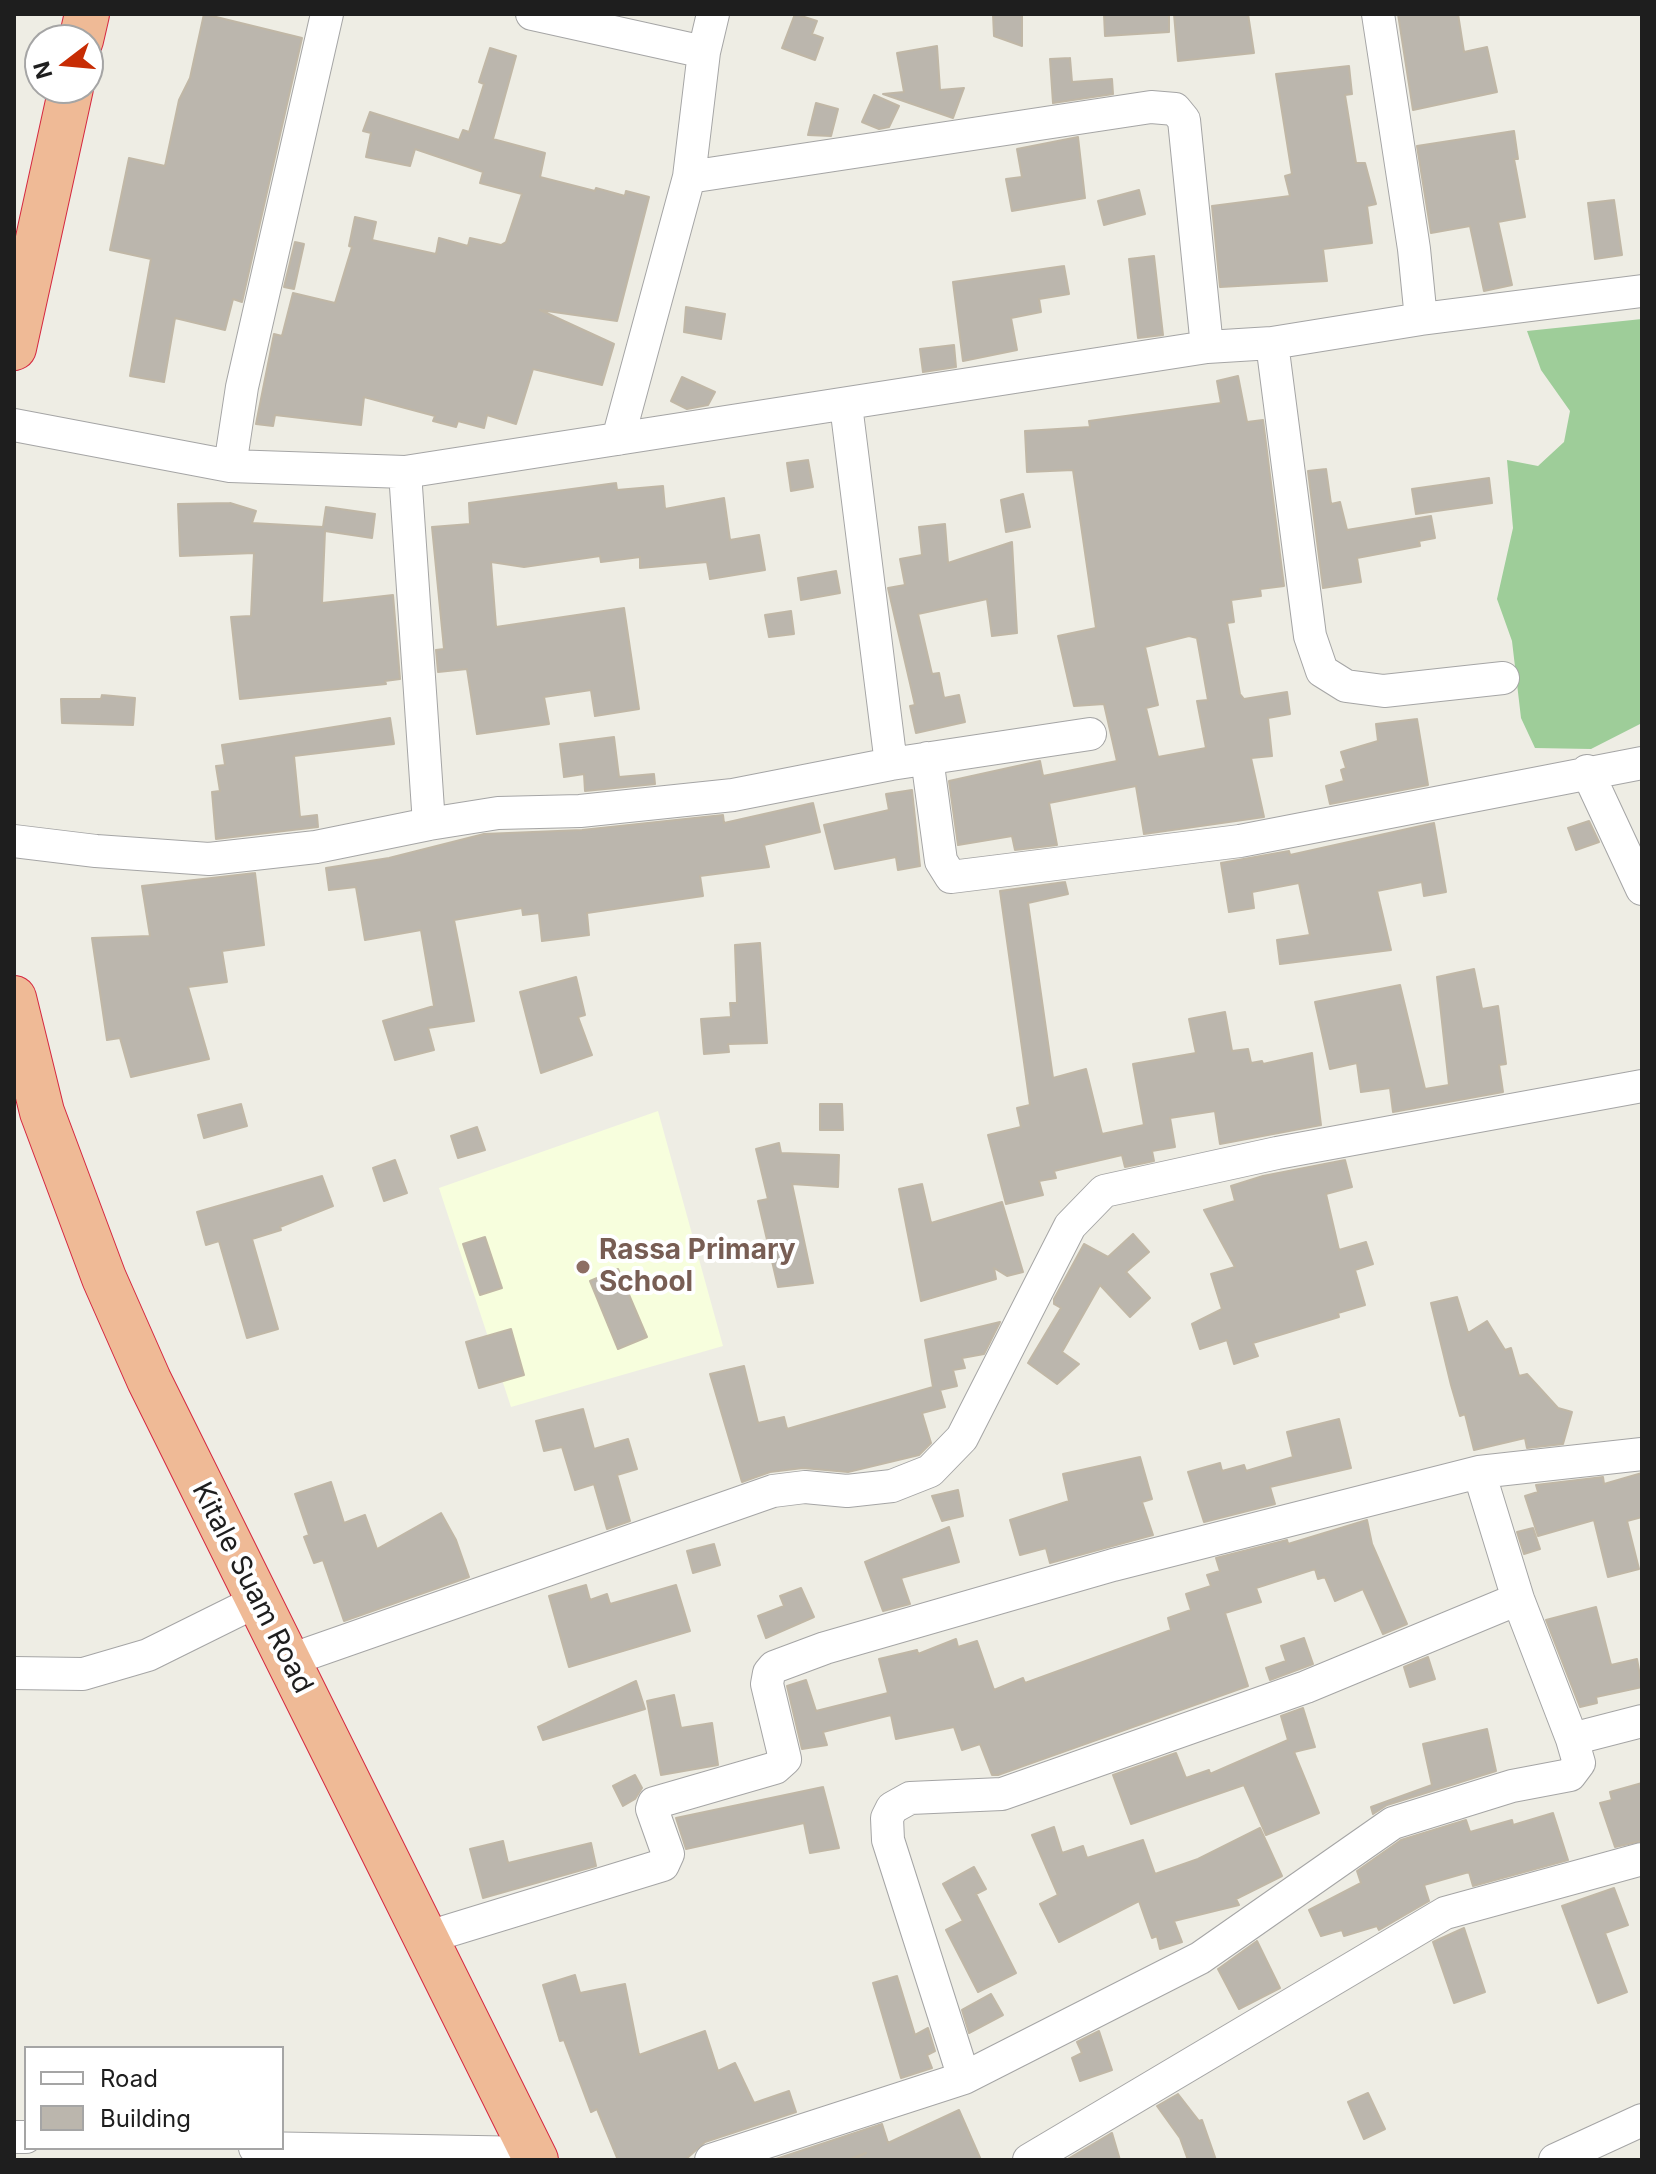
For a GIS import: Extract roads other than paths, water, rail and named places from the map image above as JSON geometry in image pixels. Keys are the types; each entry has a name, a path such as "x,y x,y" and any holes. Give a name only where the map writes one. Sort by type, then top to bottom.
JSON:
{"highway":[{"path":"14,348 67,104"},
{"name":"Kitale Suam Road","path":"14,998 28,1107 149,1380 287,1661 347,1774 534,2157"}],"street":[{"path":"230,466 242,387 327,14"},
{"path":"532,14 704,52"},
{"path":"618,439 689,177 704,52 713,14"},
{"path":"1378,14 1414,249 1421,319"},
{"path":"689,177 1151,107 1175,109 1184,120 1207,347"},
{"path":"14,425 230,466 405,472 1207,347 1272,343 1421,319 1642,291"},
{"path":"1272,343 1310,636 1322,671 1346,686 1384,691 1503,678"},
{"path":"846,405 891,764"},
{"path":"405,472 429,824"},
{"path":"14,841 96,851 209,859 316,847 498,813 580,811 733,795 891,764 1090,734"},
{"path":"927,758 941,861 951,877 1240,841 1587,771 1642,763"},
{"path":"1587,771 1642,889"},
{"path":"287,1661 773,1491 805,1487 847,1491 892,1486 930,1471 962,1438 1070,1226 1104,1191 1277,1153 1642,1086"},
{"path":"425,1938 663,1865 668,1854 652,1809 654,1803 775,1768 785,1759 767,1684 774,1667 825,1648 1113,1565 1479,1472 1642,1454"},
{"path":"711,2160 964,2078 1200,1958 1393,1823 1512,1786 1570,1775 1579,1763 1572,1739 1518,1599 1479,1472"},
{"path":"964,2078 888,1840 887,1818 892,1808 910,1798 1002,1794 1306,1687 1518,1599"},
{"path":"14,1673 83,1674 148,1655 257,1601"},
{"path":"1572,1739 1642,1721"},
{"path":"1029,2160 1445,1913 1642,1859"},
{"path":"1555,2160 1642,2120"},
{"path":"284,2149 534,2157"}],"place":[{"name":"Rassa Primary School","path":"583,1267"}]}
